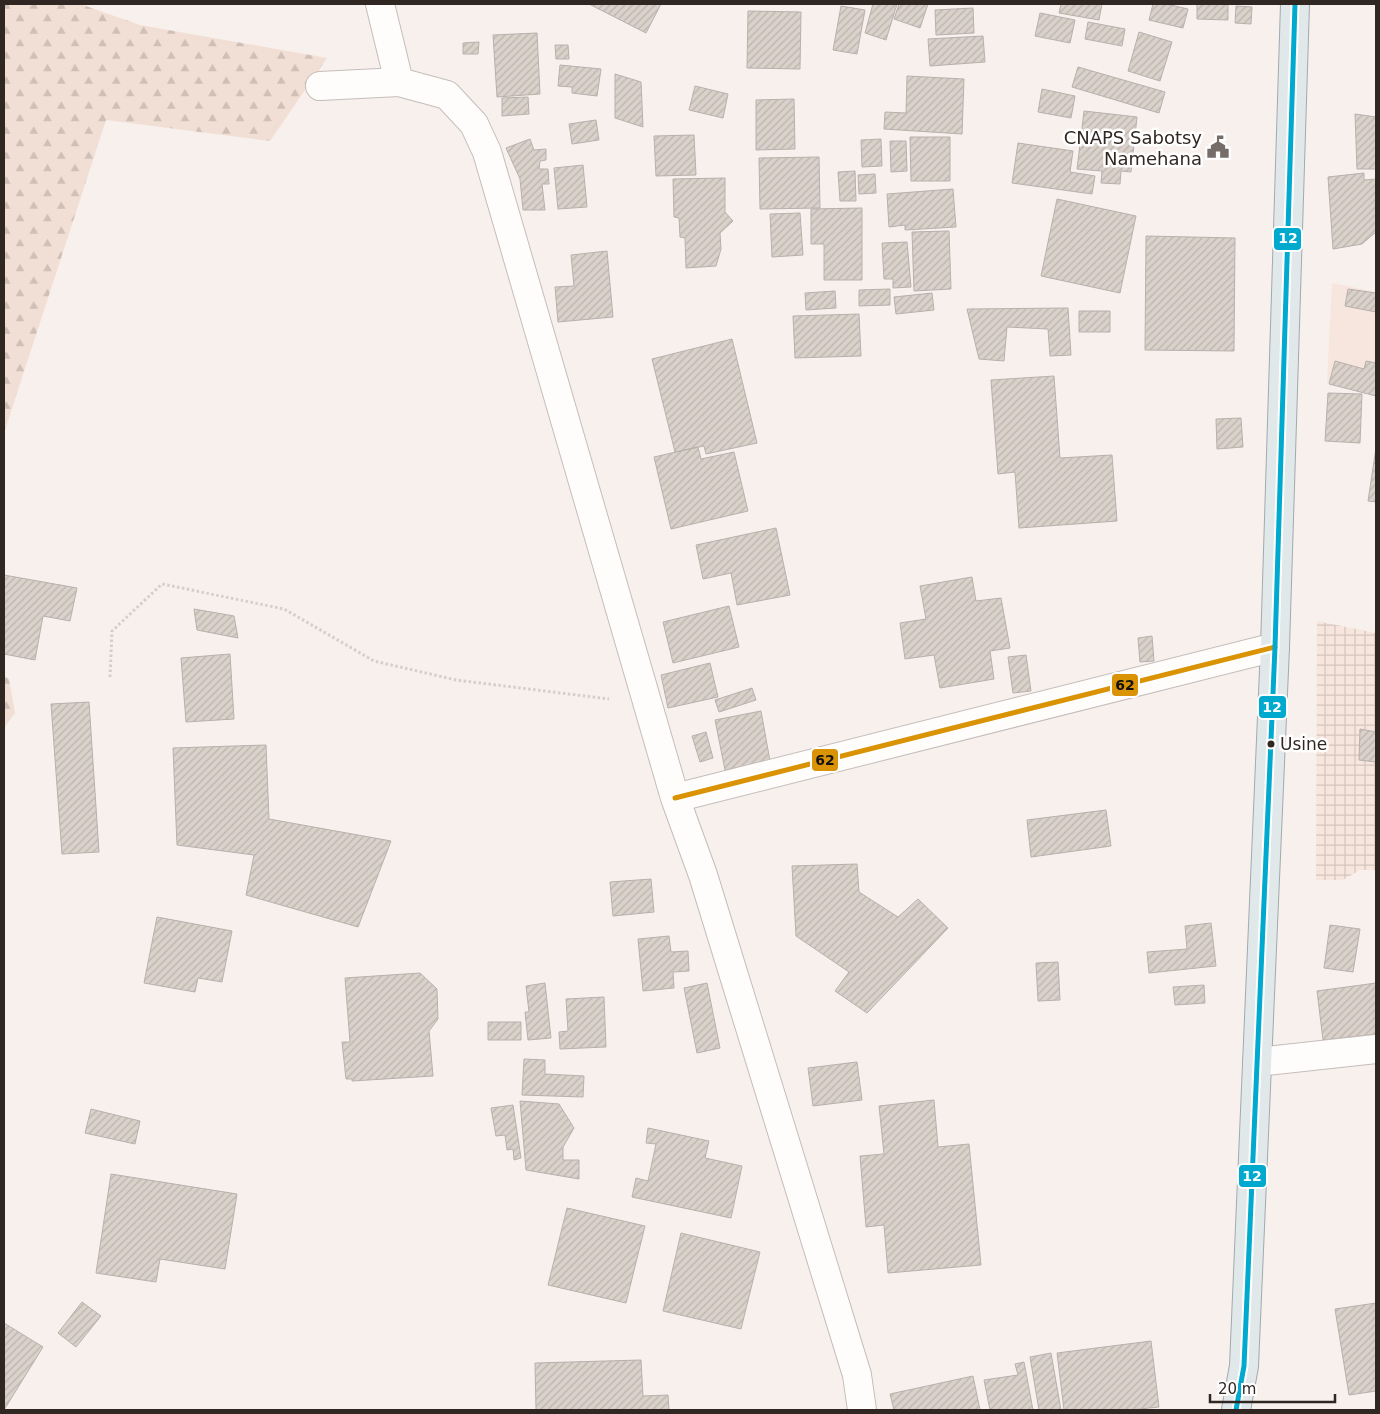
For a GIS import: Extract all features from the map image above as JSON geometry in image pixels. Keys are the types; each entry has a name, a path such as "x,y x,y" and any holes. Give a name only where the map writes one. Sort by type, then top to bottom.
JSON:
{"main road":[{"path":"1236,1410 1244,1366 1275,647 1295,4"}],"street":[{"path":"380,4 399,82"},
{"path":"320,86 399,82 447,95 474,124 487,152 675,798 703,875 857,1376 862,1410"},
{"path":"675,798 1275,647"},
{"path":"1257,1062 1376,1049"}],"path":[{"path":"110,677 112,631 162,584 284,609 374,661 456,680 649,704"}],"shaded area":[{"path":"1332,283 1376,292 1376,396 1327,382"},
{"name":"Usine","path":"1317,621 1376,633 1376,870 1360,870 1343,880 1316,880"}],"green space":[{"path":"4,4 80,4 140,25 327,58 270,141 106,120 4,433"},
{"path":"4,676 9,679 15,713 4,728"}],"building":[{"path":"589,4 661,4 646,33"},
{"path":"873,4 897,4 886,40 865,33"},
{"path":"899,4 928,4 920,28 894,19"},
{"path":"1061,4 1102,4 1099,20 1059,13"},
{"path":"1153,4 1166,4 1188,9 1183,28 1149,20"},
{"path":"1197,4 1228,4 1228,20 1197,19"},
{"path":"841,6 865,10 857,54 833,50"},
{"path":"1236,6 1252,7 1251,24 1235,23"},
{"path":"973,8 974,33 936,35 935,10"},
{"path":"748,11 801,12 800,69 747,68"},
{"path":"1040,13 1075,20 1070,43 1035,36"},
{"path":"1088,22 1125,29 1122,46 1085,39"},
{"path":"1139,32 1172,42 1160,81 1128,71"},
{"path":"537,33 540,94 497,97 493,35"},
{"path":"983,36 985,62 930,66 928,39"},
{"path":"479,42 478,54 463,54 463,43"},
{"path":"555,45 568,45 569,59 556,59"},
{"path":"560,65 601,69 597,96 572,93 572,87 558,86"},
{"path":"1078,67 1165,92 1159,113 1072,87"},
{"path":"615,74 641,82 643,127 615,118"},
{"path":"907,76 964,79 962,134 884,129 885,112 906,113"},
{"path":"695,86 728,94 723,118 689,110"},
{"path":"1042,89 1075,96 1071,118 1038,112"},
{"path":"528,97 529,114 502,116 502,98"},
{"path":"794,99 795,149 756,150 756,100"},
{"path":"1084,111 1137,117 1131,172 1121,171 1120,184 1101,183 1102,171 1077,169"},
{"path":"1355,114 1376,117 1376,169 1357,169"},
{"path":"596,120 599,140 572,144 569,124"},
{"path":"694,135 696,175 656,176 654,136"},
{"path":"910,137 950,137 950,181 911,181"},
{"path":"530,139 534,150 546,149 546,160 540,161 539,169 548,169 549,184 542,184 545,210 523,210 520,179 506,148"},
{"path":"881,139 882,166 862,167 861,140"},
{"path":"890,141 906,141 907,171 891,172"},
{"path":"1018,143 1073,151 1070,172 1095,176 1092,194 1012,183"},
{"path":"819,157 820,208 760,209 759,158"},
{"path":"583,165 587,207 558,209 554,168"},
{"path":"855,171 856,201 840,201 838,172"},
{"path":"1364,173 1364,180 1376,179 1376,232 1362,244 1333,249 1328,177"},
{"path":"875,174 876,193 859,194 858,175"},
{"path":"725,178 725,212 733,221 720,233 721,249 716,266 686,268 685,238 680,237 679,218 674,217 673,179"},
{"path":"953,189 956,227 905,230 905,225 889,227 887,194"},
{"path":"1057,199 1136,216 1120,293 1041,276"},
{"path":"862,208 862,280 824,280 824,244 811,244 811,209"},
{"path":"800,213 803,255 772,257 770,214"},
{"path":"949,231 951,289 914,291 912,232"},
{"path":"1146,236 1235,238 1234,351 1145,350"},
{"path":"907,242 911,287 893,288 893,279 884,279 882,243"},
{"path":"607,251 613,317 558,322 555,287 574,286 571,255"},
{"path":"890,289 890,305 859,306 859,290"},
{"path":"1348,289 1376,293 1376,312 1345,306"},
{"path":"835,291 836,308 806,310 805,293"},
{"path":"932,293 934,310 896,314 894,297"},
{"path":"1068,308 1071,355 1050,356 1048,329 1007,327 1004,361 979,359 967,309"},
{"path":"1079,311 1110,311 1110,332 1079,332"},
{"path":"859,314 861,356 795,358 793,316"},
{"path":"732,339 757,443 706,454 704,446 675,452 652,359"},
{"path":"1335,361 1364,369 1366,361 1376,363 1376,396 1329,384"},
{"path":"1054,376 1060,458 1112,455 1117,521 1019,528 1015,472 998,474 991,380"},
{"path":"1328,393 1362,394 1360,443 1325,441"},
{"path":"1241,418 1243,447 1217,449 1216,419"},
{"path":"698,447 701,459 734,452 748,511 671,529 654,457"},
{"path":"1376,448 1376,502 1368,501"},
{"path":"776,528 790,595 737,605 731,573 703,579 696,545"},
{"path":"4,575 77,588 70,621 43,616 35,660 4,654"},
{"path":"972,577 976,601 1001,598 1010,648 990,651 994,679 940,688 934,655 905,659 900,623 926,619 920,586"},
{"path":"729,606 739,647 673,663 663,622"},
{"path":"194,609 234,616 238,638 197,630"},
{"path":"1152,636 1154,661 1140,662 1138,638"},
{"path":"230,654 234,719 186,722 181,658"},
{"path":"1026,655 1031,691 1013,693 1008,657"},
{"path":"710,663 718,697 668,708 661,675"},
{"path":"752,688 756,700 719,712 715,700"},
{"path":"89,702 99,852 62,854 51,704"},
{"path":"761,711 770,761 725,770 715,720"},
{"path":"1360,729 1376,732 1376,762 1359,760"},
{"path":"706,732 713,758 700,762 692,736"},
{"path":"266,745 269,819 391,841 358,927 246,895 254,855 177,845 173,748"},
{"path":"1106,810 1111,846 1031,857 1027,820"},
{"path":"857,864 859,892 898,917 918,899 948,928 867,1013 835,991 849,972 796,936 792,866"},
{"path":"651,879 654,912 613,916 610,882"},
{"path":"157,917 232,931 222,982 198,978 195,992 144,983"},
{"path":"1211,923 1216,966 1149,973 1147,952 1187,949 1185,926"},
{"path":"1330,925 1360,929 1353,972 1324,968"},
{"path":"669,936 671,952 688,951 689,971 673,972 674,988 643,991 638,939"},
{"path":"1058,962 1060,1000 1038,1001 1036,963"},
{"path":"420,973 437,989 438,1019 429,1031 433,1076 352,1081 352,1079 346,1079 342,1042 350,1042 345,978"},
{"path":"545,983 551,1038 528,1040 525,1012 529,1012 526,986"},
{"path":"707,983 720,1048 697,1053 684,988"},
{"path":"1376,983 1376,1034 1323,1040 1317,991"},
{"path":"1204,985 1205,1003 1175,1005 1173,987"},
{"path":"604,997 606,1047 560,1049 559,1032 568,1031 566,999"},
{"path":"488,1022 521,1022 521,1040 488,1040"},
{"path":"524,1059 545,1060 545,1074 584,1076 583,1097 522,1095"},
{"path":"857,1062 862,1100 813,1106 808,1068"},
{"path":"934,1100 938,1147 969,1144 981,1265 888,1273 884,1225 866,1227 860,1156 884,1154 879,1106"},
{"path":"520,1101 559,1104 574,1128 563,1147 563,1160 579,1160 579,1179 526,1170"},
{"path":"513,1105 521,1158 514,1160 513,1149 507,1150 505,1135 496,1136 491,1108"},
{"path":"91,1109 140,1121 135,1144 85,1133"},
{"path":"648,1128 709,1141 705,1158 742,1166 731,1218 632,1197 636,1178 648,1181 656,1144 646,1143"},
{"path":"111,1174 237,1194 225,1269 160,1259 156,1282 96,1273"},
{"path":"567,1208 645,1226 626,1303 548,1285"},
{"path":"681,1233 760,1252 741,1329 663,1311"},
{"path":"82,1302 101,1316 76,1347 58,1333"},
{"path":"1376,1303 1376,1391 1349,1395 1335,1309"},
{"path":"4,1323 43,1347 4,1410"},
{"path":"1151,1341 1159,1407 1131,1410 1064,1410 1057,1353"},
{"path":"1051,1353 1061,1410 1039,1410 1030,1357"},
{"path":"641,1360 643,1396 668,1395 669,1410 536,1410 535,1363"},
{"path":"1024,1362 1033,1410 990,1410 984,1380 1018,1375 1015,1364"},
{"path":"973,1376 980,1410 894,1410 890,1394"}],"transit line":[{"name":"12","path":"1236,1410 1244,1366 1275,647 1295,4"},
{"name":"62","path":"675,798 1275,647"}],"place":[{"name":"CNAPS Sabotsy Namehana","path":"1218,147"},
{"name":"Usine","path":"1271,744"}]}
